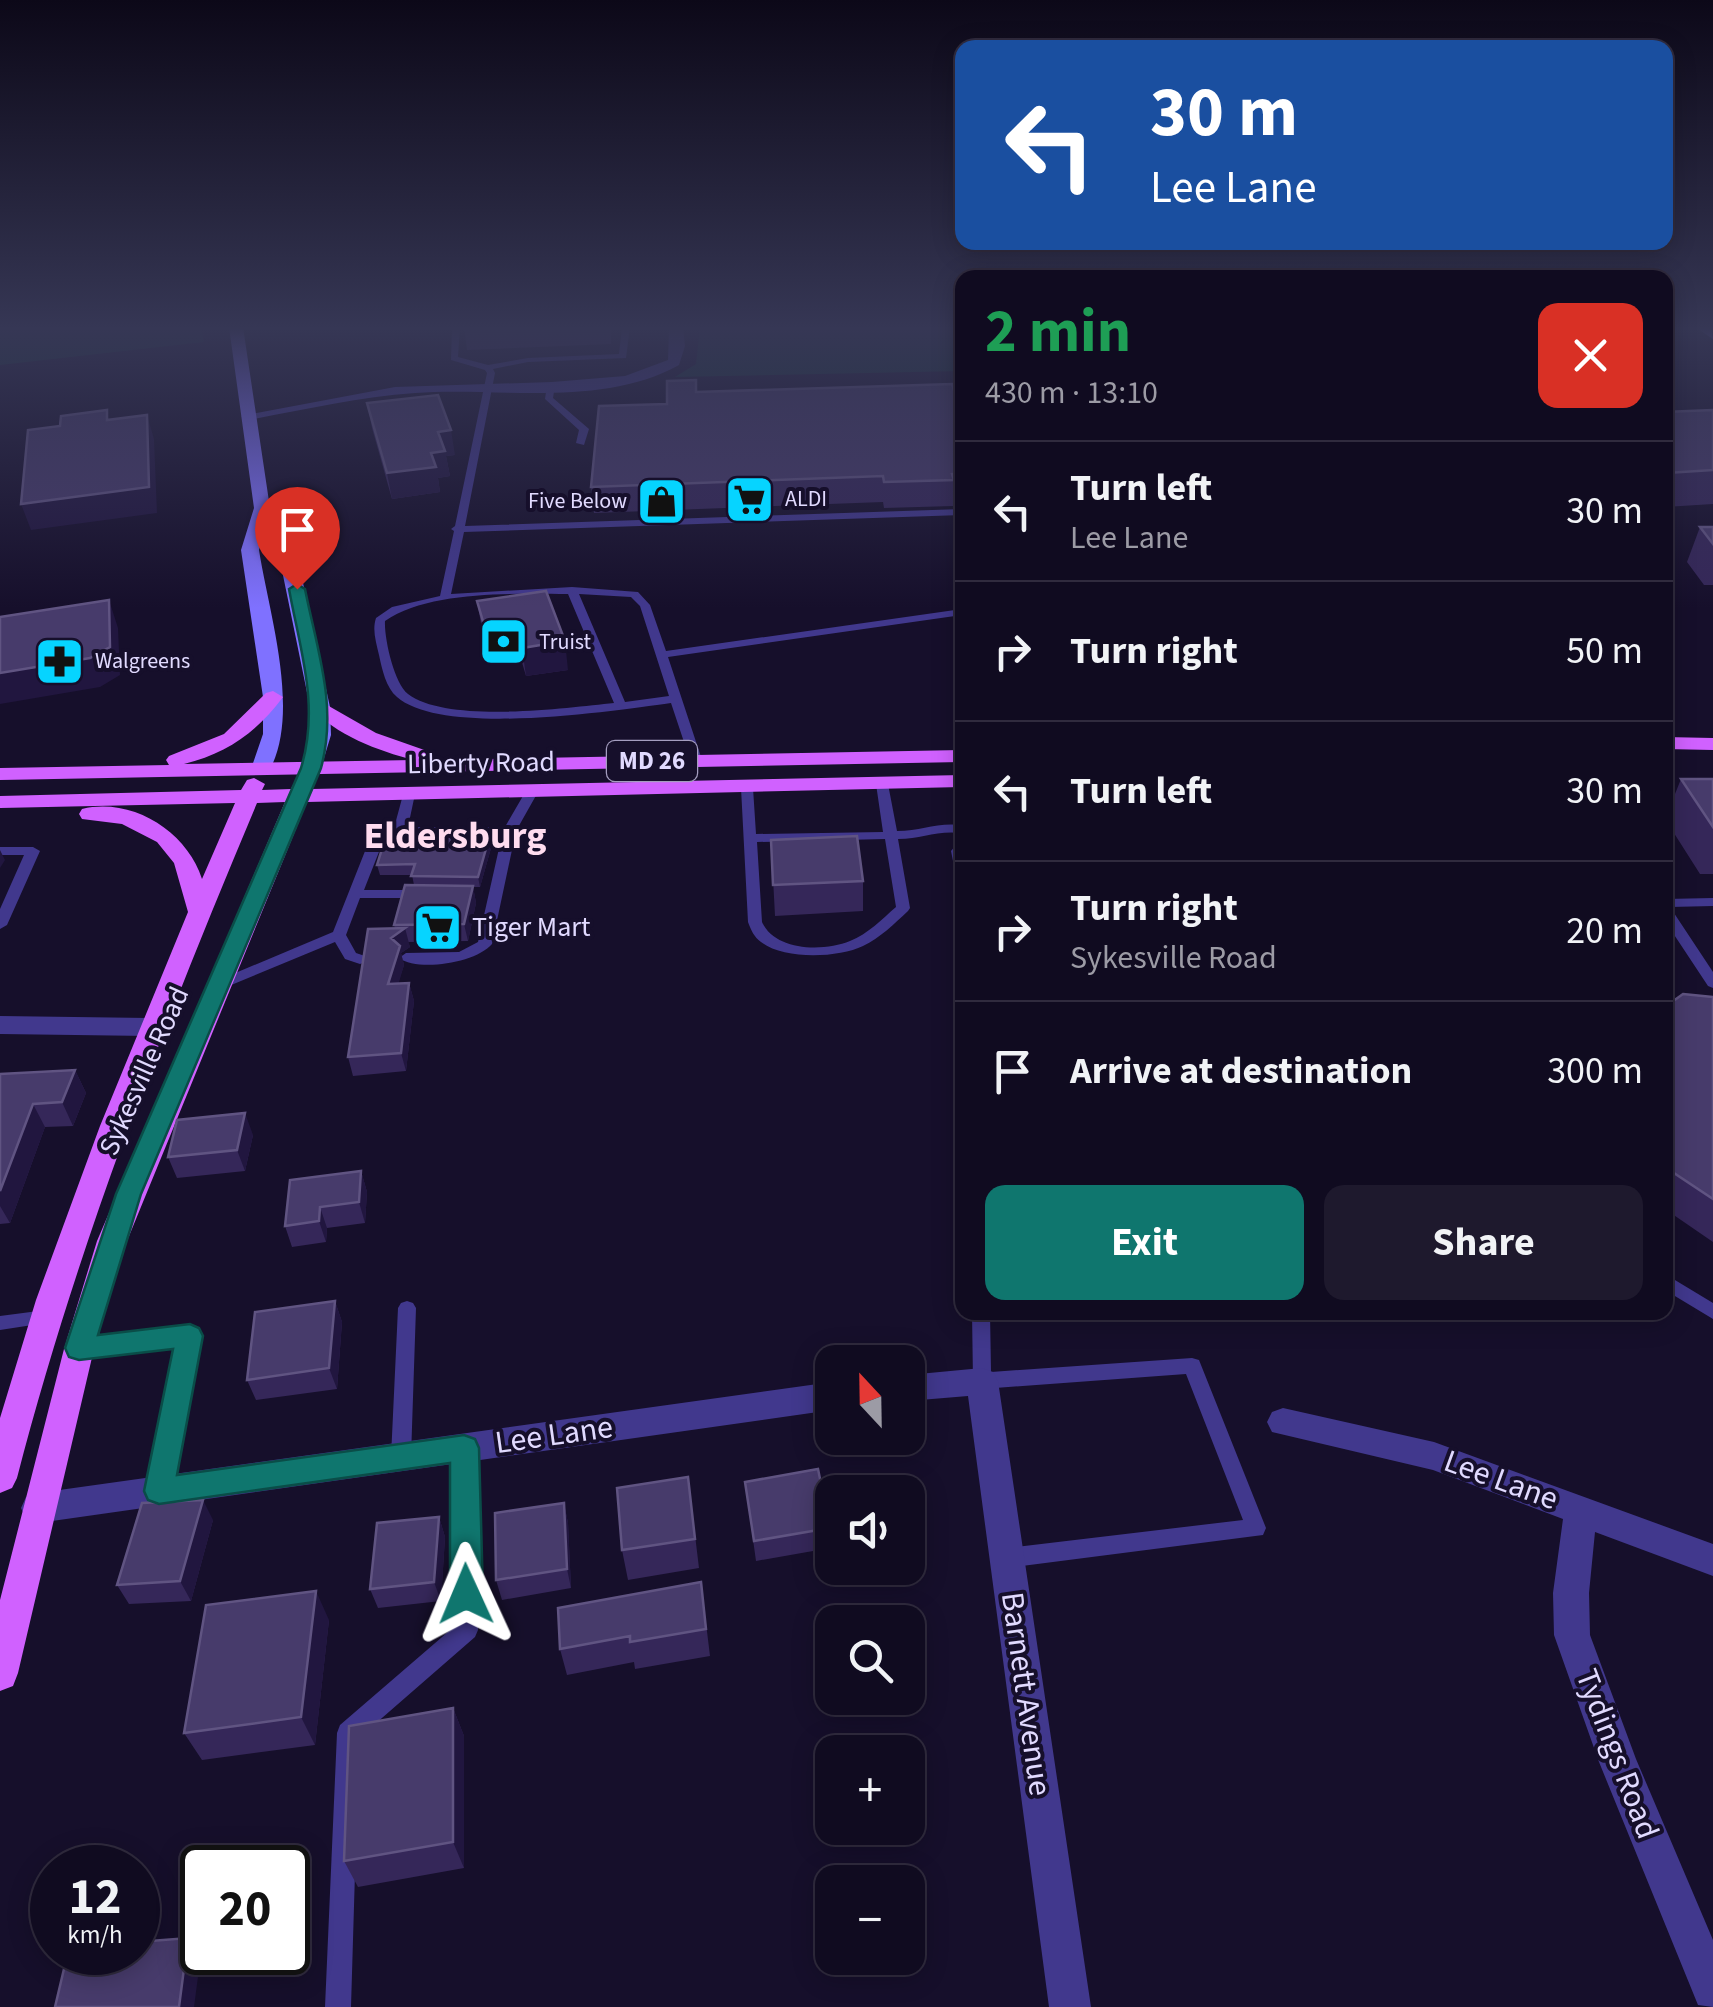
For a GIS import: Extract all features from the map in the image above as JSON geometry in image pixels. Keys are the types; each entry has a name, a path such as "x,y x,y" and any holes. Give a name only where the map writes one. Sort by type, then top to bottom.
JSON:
{"main road":[{"name":"Sykesville Road","path":"0,1673 79,1348 128,1194 299,797 321,734 320,707 291,564 286,546 262,508 249,421"},
{"name":"Sykesville Road","path":"1,1470 46,1317 149,1026 273,734 273,697 250,550 262,508"},
{"path":"108,772 179,759 227,744 250,726 273,697"},
{"path":"320,707 350,731 372,742 462,765"},
{"path":"1673,744 1713,744"},
{"name":"Liberty Road","path":"0,774 955,756"},
{"name":"Liberty Road","path":"0,802 955,780"},
{"path":"0,812 102,814 150,828 181,855 199,911"}],"street":[{"path":"0,1025 149,1026"},
{"path":"925,1386 982,1381"},
{"name":"Barnett Avenue","path":"982,1381 1070,2007"},
{"name":"Lee Lane","path":"38,1508 815,1398"},
{"name":"Lee Lane","path":"1283,1422 1434,1456 1713,1560"},
{"name":"Tydings Road","path":"1581,1508 1571,1593 1572,1635 1618,1762 1713,1990"}],"lane":[{"path":"445,598 480,421"},
{"path":"574,421 584,429 581,443"},
{"path":"456,529 955,512"},
{"path":"674,699 584,711 452,713 419,706 402,697 394,685 378,629 380,620 394,608 445,598 534,590 618,591 641,598 696,760"},
{"path":"572,590 621,706"},
{"path":"660,655 955,613"},
{"path":"748,788 755,922 762,937 784,947 815,949 849,947 875,932 903,908 882,784"},
{"path":"406,958 477,953 485,944 509,831 532,792"},
{"path":"400,831 409,794"},
{"path":"751,838 912,835 943,827 955,829"},
{"path":"219,986 339,936 378,836 400,831 509,831"},
{"path":"0,851 34,851 0,925"},
{"path":"355,894 435,894"},
{"path":"475,895 495,895"},
{"path":"1673,905 1713,902"},
{"path":"1673,920 1713,983"},
{"path":"339,936 350,956 360,959"},
{"path":"1694,956 1713,956"},
{"path":"1673,1285 1713,1312"},
{"path":"401,1457 407,1308"},
{"path":"0,1323 46,1317"},
{"path":"981,1320 982,1381 1192,1366 1256,1528 1007,1558"},
{"path":"79,1348 190,1336 159,1491"},
{"path":"338,2007 348,1733 467,1630 464,1448"}],"building":[{"path":"61,421 147,421 149,487 21,504 28,430 60,426"},
{"path":"372,421 448,421 451,430 438,432 445,451 431,453 436,467 387,473"},
{"path":"598,421 955,421 954,480 884,482 883,476 591,487"},
{"path":"1673,421 1713,421 1713,470 1673,473"},
{"path":"1700,527 1713,527 1713,544"},
{"path":"546,591 565,641 522,648 516,631 487,635 477,601"},
{"path":"109,600 110,647 90,658 0,673 0,617"},
{"path":"1681,779 1713,779 1713,827"},
{"path":"491,831 478,877 411,876 415,864 377,865 387,833"},
{"path":"857,836 863,881 773,885 771,840"},
{"path":"405,885 473,886 464,924 394,925"},
{"path":"405,928 391,938 400,946 388,984 409,983 401,1053 348,1057 368,929"},
{"path":"1683,994 1713,997 1713,1199 1673,1172 1673,1001"},
{"path":"75,1070 62,1102 33,1104 0,1191 0,1074"},
{"path":"245,1113 237,1150 168,1157 177,1120"},
{"path":"361,1171 359,1202 320,1207 319,1221 285,1226 290,1180"},
{"path":"335,1301 329,1368 247,1380 255,1312"},
{"path":"818,1469 815,1531 754,1541 745,1482"},
{"path":"688,1477 695,1539 622,1550 617,1488"},
{"path":"203,1500 180,1581 117,1585 142,1503"},
{"path":"564,1503 567,1569 496,1580 495,1513"},
{"path":"439,1517 434,1582 370,1589 377,1523"},
{"path":"701,1582 706,1629 630,1642 630,1636 560,1649 558,1608"},
{"path":"316,1591 301,1717 184,1733 206,1605"},
{"path":"453,1708 453,1842 344,1861 349,1726"},
{"path":"180,1939 180,1975 183,1975 179,2007 55,2007 63,1975 160,1975 160,1940"}],"place":[{"name":"ALDI","path":"750,499"},
{"name":"Five Below","path":"662,501"},
{"name":"Truist","path":"504,642"},
{"name":"Walgreens","path":"60,661"},
{"name":"Tiger Mart","path":"437,927"}],"district":[{"name":"Eldersburg","path":"455,836"}],"route":[{"path":"297,589 320,707 321,734 311,768 128,1194 79,1348 190,1336 159,1491 464,1448 466,1594"}]}
